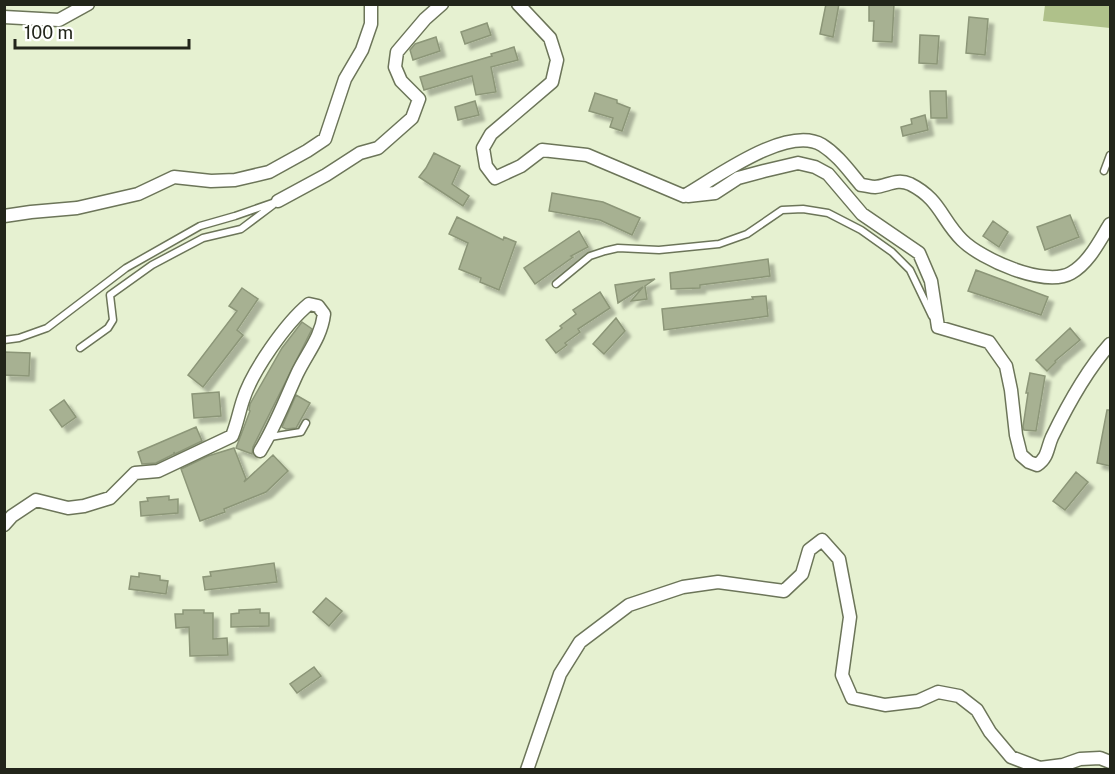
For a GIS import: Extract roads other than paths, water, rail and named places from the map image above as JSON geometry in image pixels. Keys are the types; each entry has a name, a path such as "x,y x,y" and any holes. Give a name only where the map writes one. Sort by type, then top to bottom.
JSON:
{"street":[{"path":"4,17 59,20 88,4"},
{"path":"4,216 77,208 138,194 174,177 211,181 235,180 269,172 307,151 325,139 345,79 362,50 371,24 371,4"},
{"path":"278,201 326,175 360,153 378,148 412,118 419,99 401,81 395,67 397,52 424,19 442,4"},
{"path":"518,4 550,38 556,60 552,82 491,134 483,148 486,166 495,178 521,166 542,150 587,155 684,196 715,193 738,178 798,163 828,174 862,214 919,253 931,281 938,327 989,342 1006,366 1021,455 1037,465 1043,461 1051,440 1093,363 1110,344"},
{"path":"684,196 728,168 772,147 797,141 820,144 839,159 861,185 876,187 891,182 908,183 935,201 963,241 990,261 1041,277 1071,274 1088,258 1110,224"},
{"path":"4,525 12,516 36,500 68,508 84,507 110,498 135,473 158,471 232,436 255,370 299,312 309,304 318,306 324,314 322,331 299,371 269,437 260,451"},
{"path":"527,770 560,674 580,642 604,622 628,605 683,587 718,582 784,591 802,574 809,550 822,540 839,559 850,617 842,675 852,698 885,705 918,701 938,692 959,696 977,710 990,732 1011,757 1040,768 1063,765 1080,759 1100,758 1110,762"}],"lane":[{"path":"1104,171 1110,156"},
{"path":"4,340 19,338 47,328 126,268 200,226 278,201"},
{"path":"80,348 108,328 113,320 110,295 152,266 202,238 241,229 278,201"},
{"path":"556,284 590,256 605,251 618,248 659,250 719,244 747,234 782,210 803,209 828,213 861,230 892,252 910,270 938,327"},
{"path":"269,437 301,432 306,423"}]}
